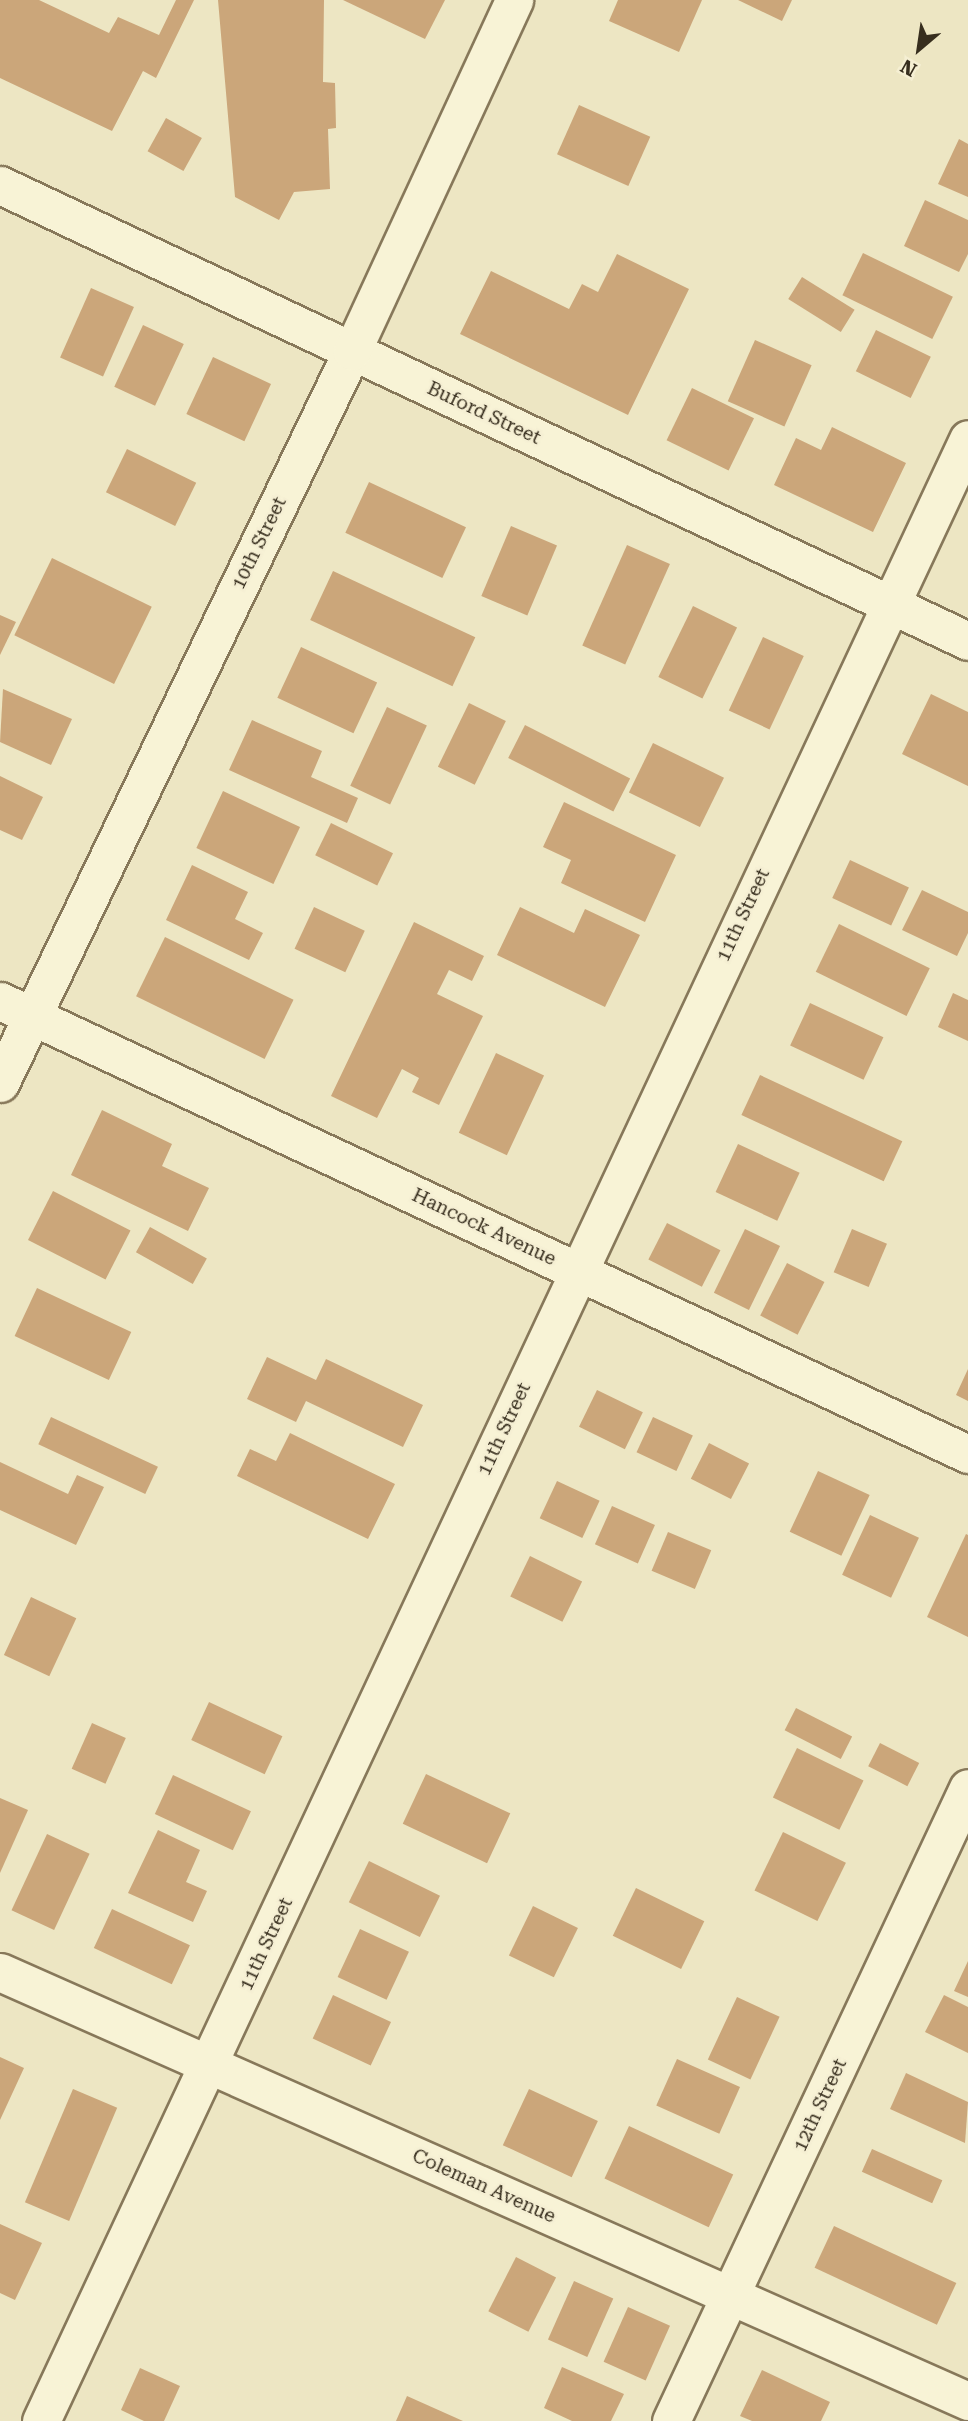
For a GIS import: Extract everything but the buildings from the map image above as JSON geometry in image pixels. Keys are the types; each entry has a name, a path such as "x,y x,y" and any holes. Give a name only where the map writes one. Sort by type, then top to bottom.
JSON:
{"street":[{"name":"10th Street","path":"0,1083 15,1008 352,351 514,0"},
{"name":"Buford Street","path":"0,185 968,641"},
{"name":"11th Street","path":"41,2421 211,2063 577,1271 968,439"},
{"name":"Hancock Avenue","path":"15,1008 968,1454"},
{"name":"12th Street","path":"671,2421 968,1788"},
{"name":"Coleman Avenue","path":"0,1972 211,2063 968,2401"}]}
